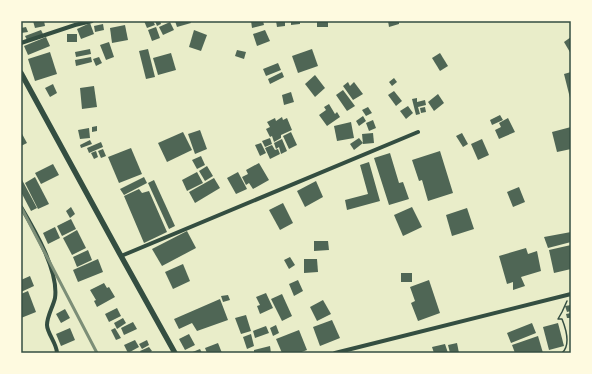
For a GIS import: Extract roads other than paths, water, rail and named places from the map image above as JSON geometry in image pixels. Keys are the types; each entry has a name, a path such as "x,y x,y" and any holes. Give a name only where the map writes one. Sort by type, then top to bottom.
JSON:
{"main road":[{"path":"21,73 120,256 175,353"}],"street":[{"path":"21,43 75,25 92,21"},
{"path":"120,256 418,132"},
{"path":"21,207 41,242 51,270 55,297 47,325 57,353"},
{"path":"335,353 570,294"}],"railway":[{"path":"21,207 97,353"}]}
